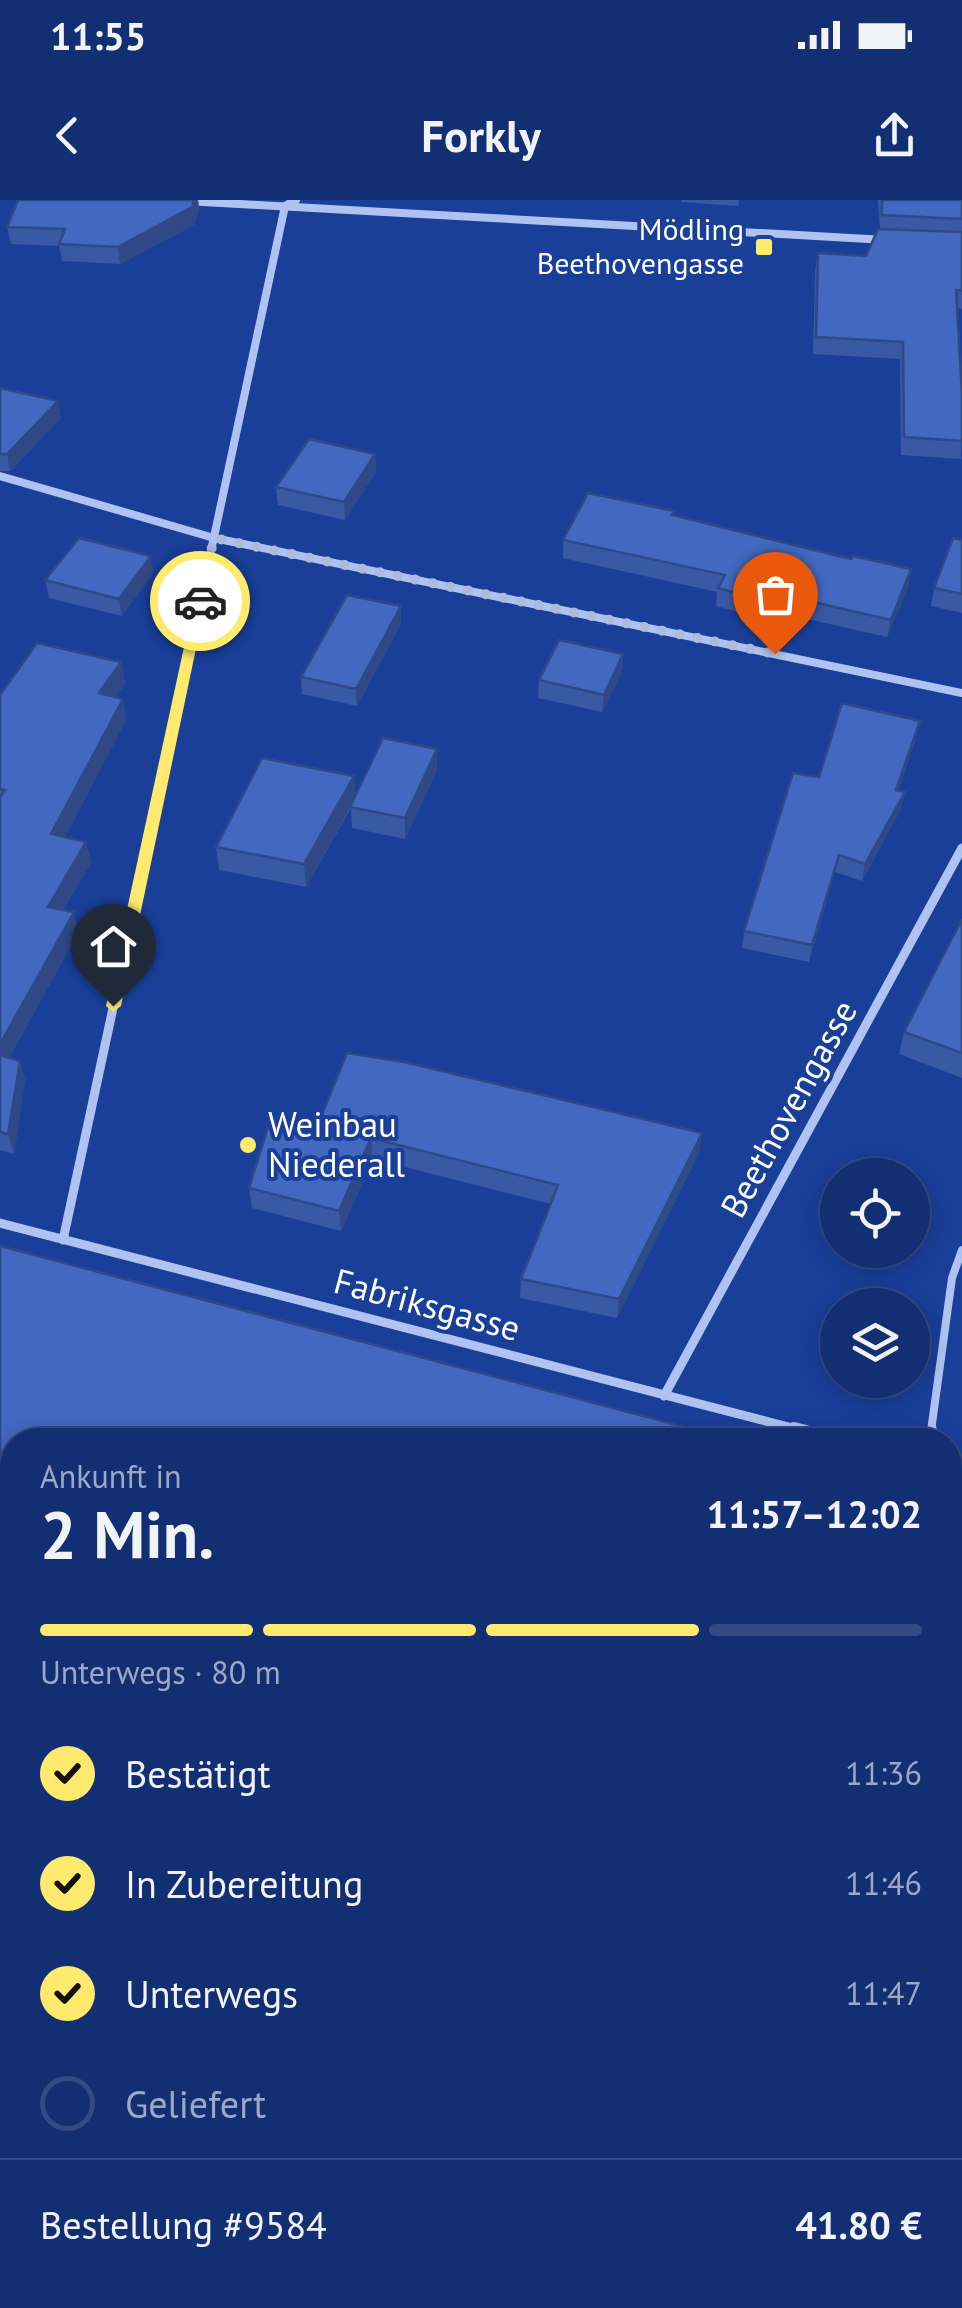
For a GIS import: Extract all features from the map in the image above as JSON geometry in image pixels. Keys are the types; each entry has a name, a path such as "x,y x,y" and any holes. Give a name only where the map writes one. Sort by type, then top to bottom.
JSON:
{"street":[{"path":"168,200 895,240"},
{"path":"63,1240 285,206 296,200"},
{"path":"0,476 214,538 962,693"},
{"name":"Beethovengasse","path":"664,1396 962,848"},
{"name":"Fabriksgasse","path":"0,1223 792,1428"}],"lane":[{"path":"932,1428 952,1278 962,1250"}],"building":[{"path":"18,200 194,200 192,207 118,247 59,244 65,229 7,227"},
{"path":"882,200 962,200 962,219 882,215"},
{"path":"878,229 962,232 962,291 956,290 962,441 904,437 903,342 816,337 818,253 866,256"},
{"path":"0,388 58,401 7,454 0,454"},
{"path":"309,439 375,454 344,502 276,487"},
{"path":"588,493 674,511 672,515 851,559 853,556 911,569 891,620 783,595 778,604 718,588 725,575 563,540"},
{"path":"79,538 151,556 119,599 45,580"},
{"path":"953,538 962,540 962,594 934,588"},
{"path":"347,595 401,606 356,689 301,677"},
{"path":"559,640 623,654 604,695 539,680"},
{"path":"37,643 121,662 99,693 123,699 51,834 86,842 48,907 74,912 0,1044 0,797 5,790 0,789 0,695"},
{"path":"842,703 920,721 896,790 905,792 865,864 839,855 812,945 744,931 793,773 819,777"},
{"path":"383,738 437,749 405,818 350,807"},
{"path":"262,758 354,776 304,864 216,847"},
{"path":"962,919 962,1053 904,1032"},
{"path":"347,1053 404,1062 702,1133 619,1299 521,1279 558,1185 371,1138 339,1211 249,1188 268,1127 314,1134"},
{"path":"0,1055 20,1061 8,1134 0,1132"},
{"path":"0,1246 689,1428 0,1428"}],"way so far":[{"path":"200,601 214,538 775,654"}],"place":[{"name":"Mödling Beethovengasse","path":"764,247"},
{"name":"Weinbau Niederall","path":"248,1145"}],"route":[{"path":"113,1006 200,601"}]}
